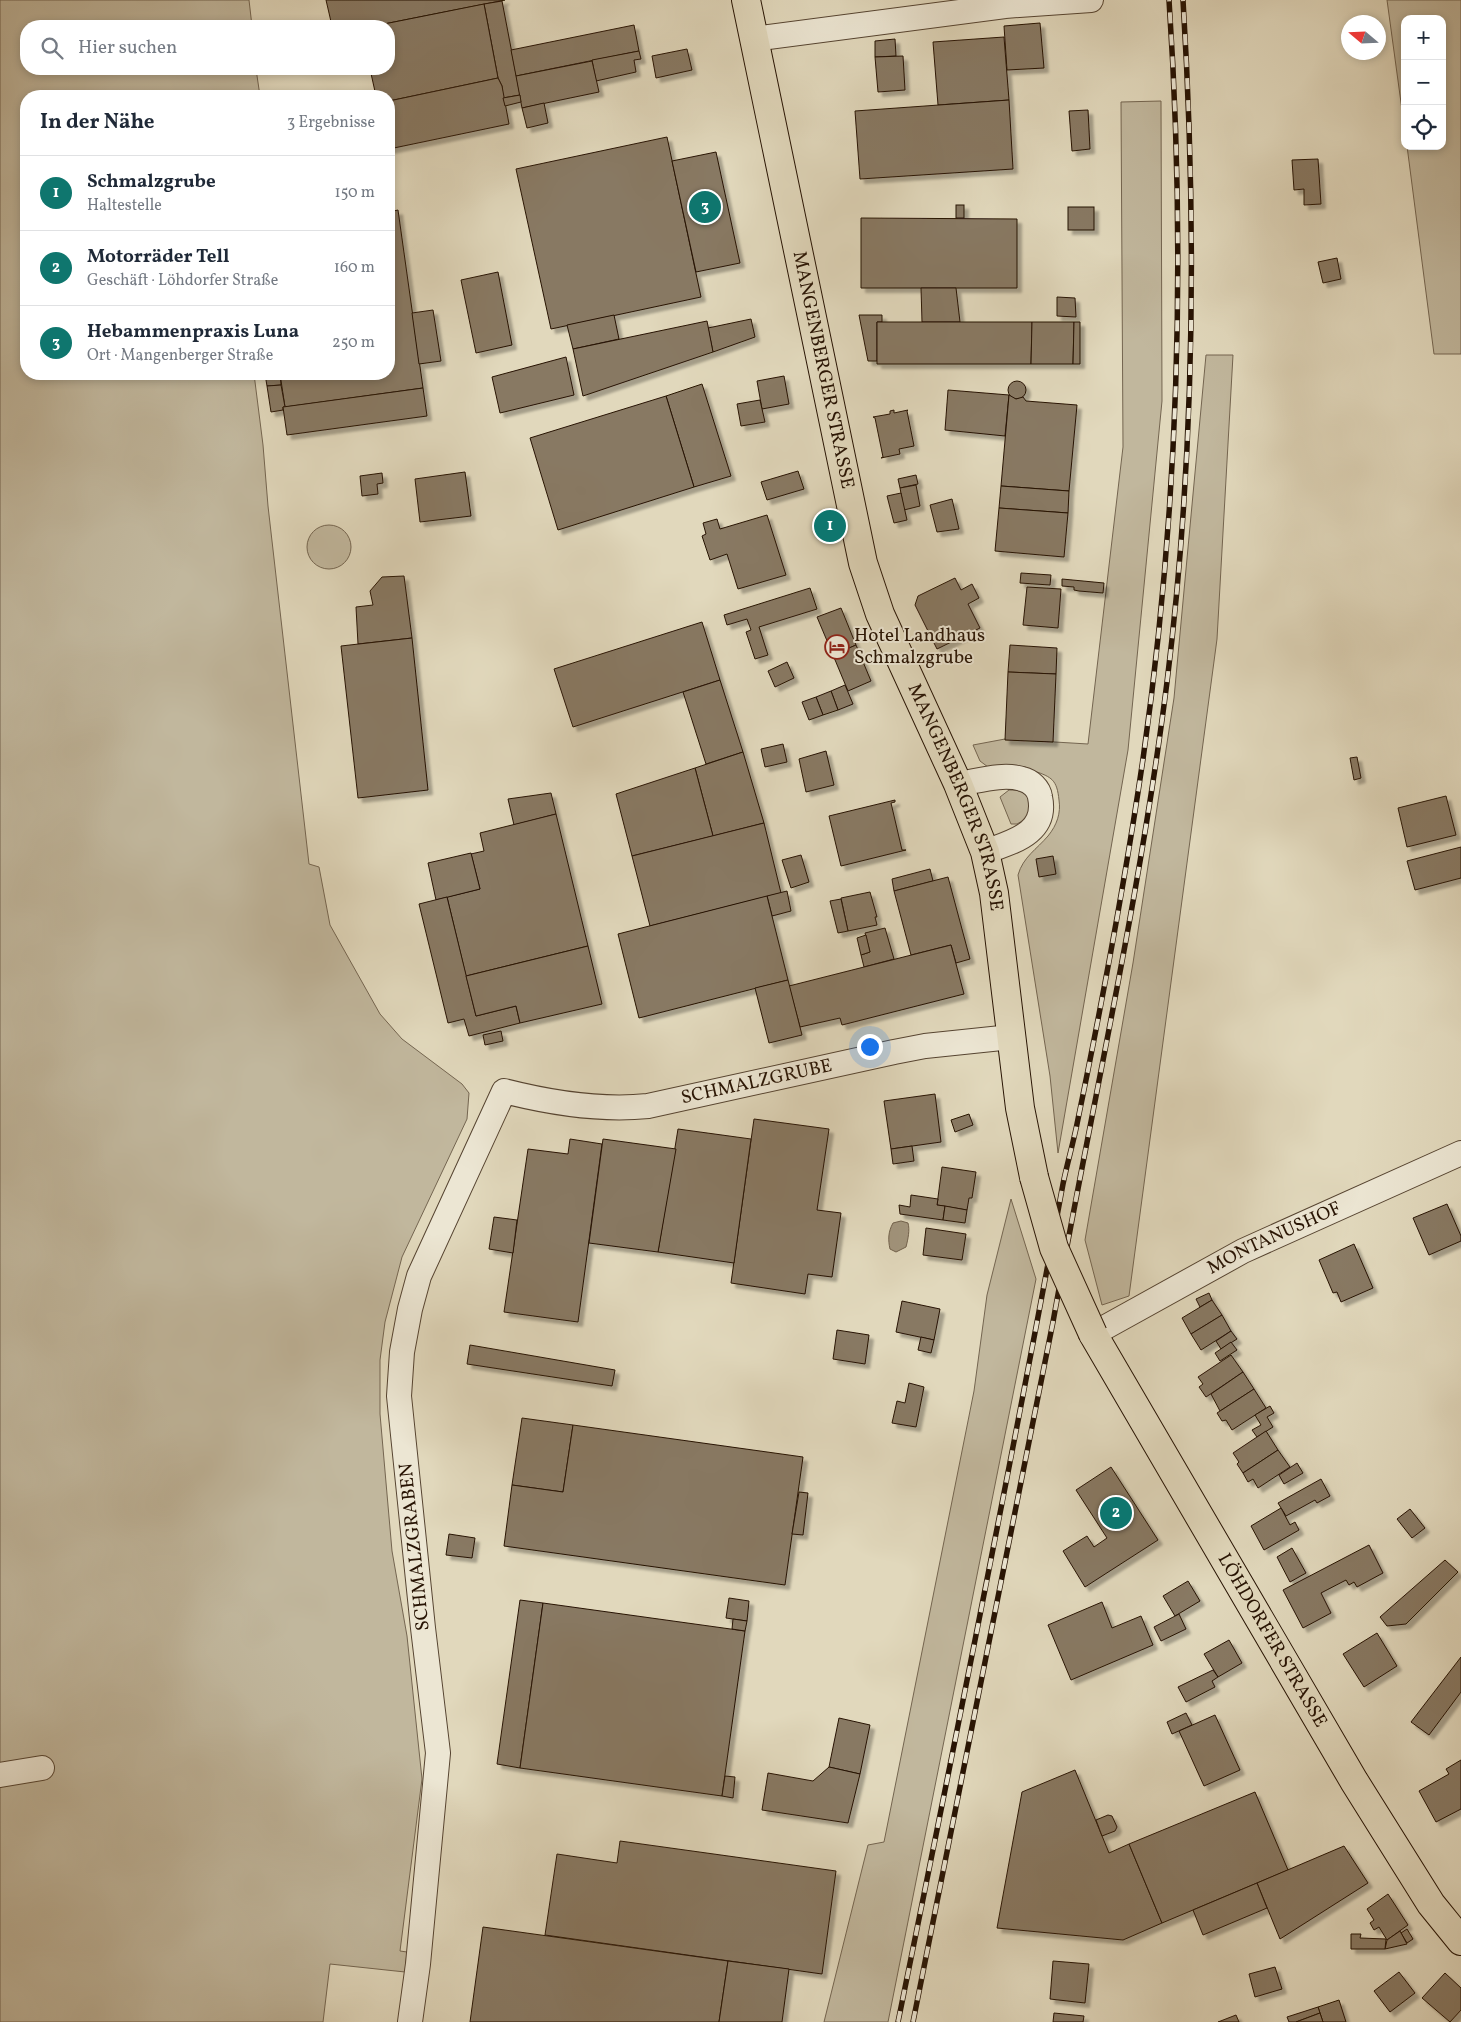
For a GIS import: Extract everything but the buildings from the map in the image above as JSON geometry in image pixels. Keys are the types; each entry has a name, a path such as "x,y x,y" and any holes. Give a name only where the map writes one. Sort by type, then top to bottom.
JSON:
{"main road":[{"name":"MANGENBERGER STRASSE","path":"746,0 863,563 880,614 958,784 985,852 994,893 1020,1108 1034,1177 1054,1248 1093,1334"},
{"name":"LÖHDORFER STRASSE","path":"1093,1334 1363,1794 1431,1904 1461,1941"}],"street":[{"path":"754,39 1005,6 1091,0"},
{"path":"958,784 1009,777 1021,778 1028,781 1040,794 1042,804 1040,816 1034,828 1023,838 985,852"},
{"name":"SCHMALZGRUBE","path":"504,1091 529,1097 594,1107 628,1108 648,1106 925,1046 1011,1037"},
{"name":"SCHMALZGRABEN","path":"410,2022 418,1964 438,1753 399,1396 402,1352 410,1309 419,1276 504,1091"},
{"name":"MONTANUSHOF","path":"1093,1334 1243,1251 1461,1153"},
{"path":"0,1775 42,1768"}],"shaded area":[{"path":"0,0 249,0 251,20 20,20 20,75 257,75 259,90 20,90 20,380 255,380 309,864 319,867 330,925 380,1014 402,1039 462,1084 469,1093 467,1119 402,1257 385,1322 380,1360 380,1414 392,1551 407,1636 422,1779 400,1951 407,1952 405,1972 330,1964 323,2022 0,2022"},
{"path":"1387,0 1461,0 1461,354 1434,354 1408,150 1446,150 1446,15 1401,15 1401,103"},
{"path":"1161,101 1162,401 1128,750 1058,1153 1050,1076 1018,875 1023,863 1054,828 1059,814 1057,788 1049,778 1026,768 1019,766 988,767 980,761 973,745 1005,739 1088,744 1123,447 1121,102"},
{"path":"1206,355 1233,355 1217,639 1129,1296 1102,1305 1085,1240 1133,963 1174,698"},
{"path":"329,525 341,529 347,535 351,547 347,559 341,565 329,569 317,565 311,559 307,547 311,535 317,529"},
{"path":"1009,790 1022,792 1031,802 1027,818 1017,824 1011,824 1000,797"},
{"path":"1011,1199 1036,1279 888,2022 824,2022 868,1845 884,1842 974,1391 987,1295"},
{"path":"901,1221 908,1223 908,1238 906,1247 896,1252 890,1249 889,1233 893,1223"}],"railway":[{"path":"898,2022 1063,1184 1095,1033 1121,897 1143,759 1165,570 1176,380 1177,190 1169,0"},
{"path":"913,2022 1053,1322 1114,1003 1143,843 1167,682 1183,512 1191,342 1190,171 1183,0"}],"place":[{"name":"Hebammenpraxis Luna","path":"705,207"},
{"name":"Schmalzgrube","path":"830,526"},
{"name":"Hotel Landhaus Schmalzgrube","path":"837,647"},
{"name":"Motorräder Tell","path":"1116,1513"}]}
